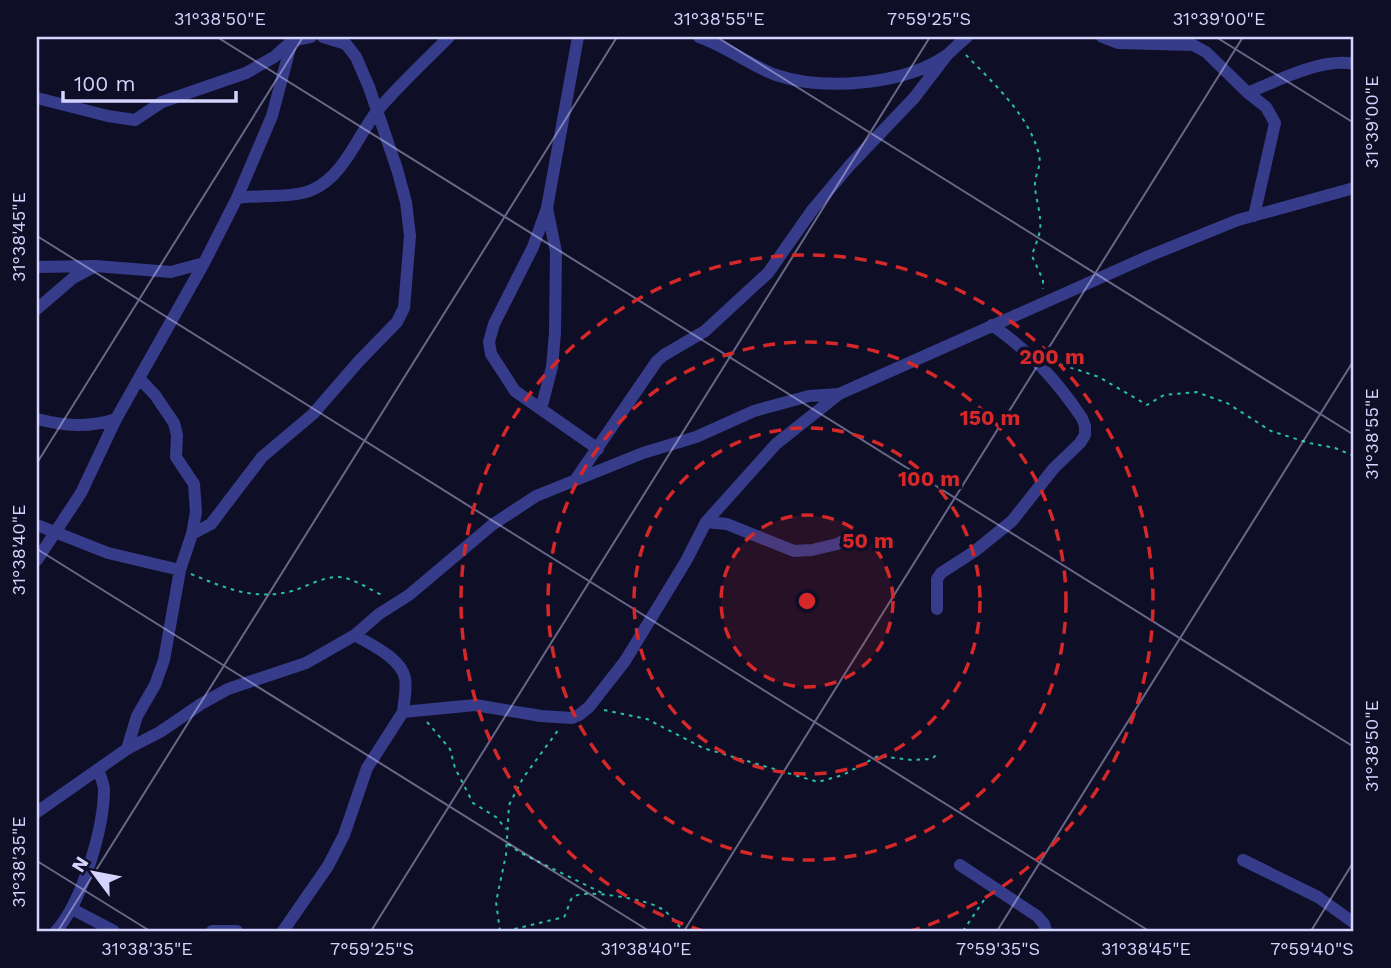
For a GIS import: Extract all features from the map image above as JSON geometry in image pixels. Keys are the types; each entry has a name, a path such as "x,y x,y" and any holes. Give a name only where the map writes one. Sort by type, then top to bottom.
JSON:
{"street":[{"path":"37,98 135,120 162,102 246,73 274,57 293,39 311,37"},
{"path":"192,534 211,524 262,457 313,414 397,322 404,308 410,236 406,202 369,87 356,57 346,44 323,37"},
{"path":"237,198 298,194 318,186 339,168 376,112 449,37"},
{"path":"578,37 547,208 533,247 494,324 489,342 491,354 515,391 598,449"},
{"path":"699,37 713,41 775,74 807,83 889,80 947,55"},
{"path":"576,479 657,361 705,331 768,273 813,209 850,165 914,98 947,55 967,37"},
{"path":"1102,37 1118,43 1193,45 1206,52 1266,107 1275,123 1254,216"},
{"path":"37,560 81,493 117,419 237,198 272,116 293,39"},
{"path":"1248,93 1324,65 1344,62 1354,64"},
{"path":"403,712 475,705 568,718 579,715 589,707 625,662 706,522 776,444 839,394 1149,256 1254,216 1354,188"},
{"path":"541,409 552,367 555,333 556,252 547,208"},
{"path":"37,267 95,266 171,272 204,263"},
{"path":"37,309 74,278 95,266"},
{"path":"937,609 937,579 941,573 975,551 1012,521 1084,435 1082,418 1067,396 1024,347 992,325"},
{"path":"127,749 138,716 155,685 164,660 180,570 192,534 197,497 194,484 176,457 177,435 174,423 155,395 139,378"},
{"path":"37,812 127,749 160,732 201,704 228,689 306,663 355,635 379,614 429,579 492,525 536,496 643,453 696,437 754,411 809,396 839,394"},
{"path":"37,419 91,426 117,419"},
{"path":"706,522 727,524 794,551 812,550 847,539"},
{"path":"37,525 108,553 180,570"},
{"path":"283,931 328,866 344,835 367,768 403,712 406,681 403,672 398,665 355,635"},
{"path":"57,931 72,909 92,854 102,811 104,786 98,769"},
{"path":"1243,860 1318,897 1354,923"},
{"path":"960,865 1037,916 1046,931"},
{"path":"72,909 114,931"},
{"path":"212,931 237,931"}],"path":[{"path":"957,45 1024,123 1039,156 1040,165 1035,184 1040,229 1032,256 1043,281 1040,304"},
{"path":"1033,357 1099,377 1147,405 1164,395 1196,392 1227,403 1270,431 1335,448 1354,456"},
{"path":"180,570 253,596 290,592 334,576 347,578 398,602"},
{"path":"589,707 647,719 703,748 818,782 844,775 878,757 932,759 937,754"},
{"path":"418,709 450,749 455,768 473,803 496,817 507,829"},
{"path":"499,931 496,902 507,844 509,805 542,751 568,718"},
{"path":"507,844 605,894"},
{"path":"963,931 993,887"},
{"path":"506,931 564,916 571,898 575,895 605,894 657,906 684,931"}]}
